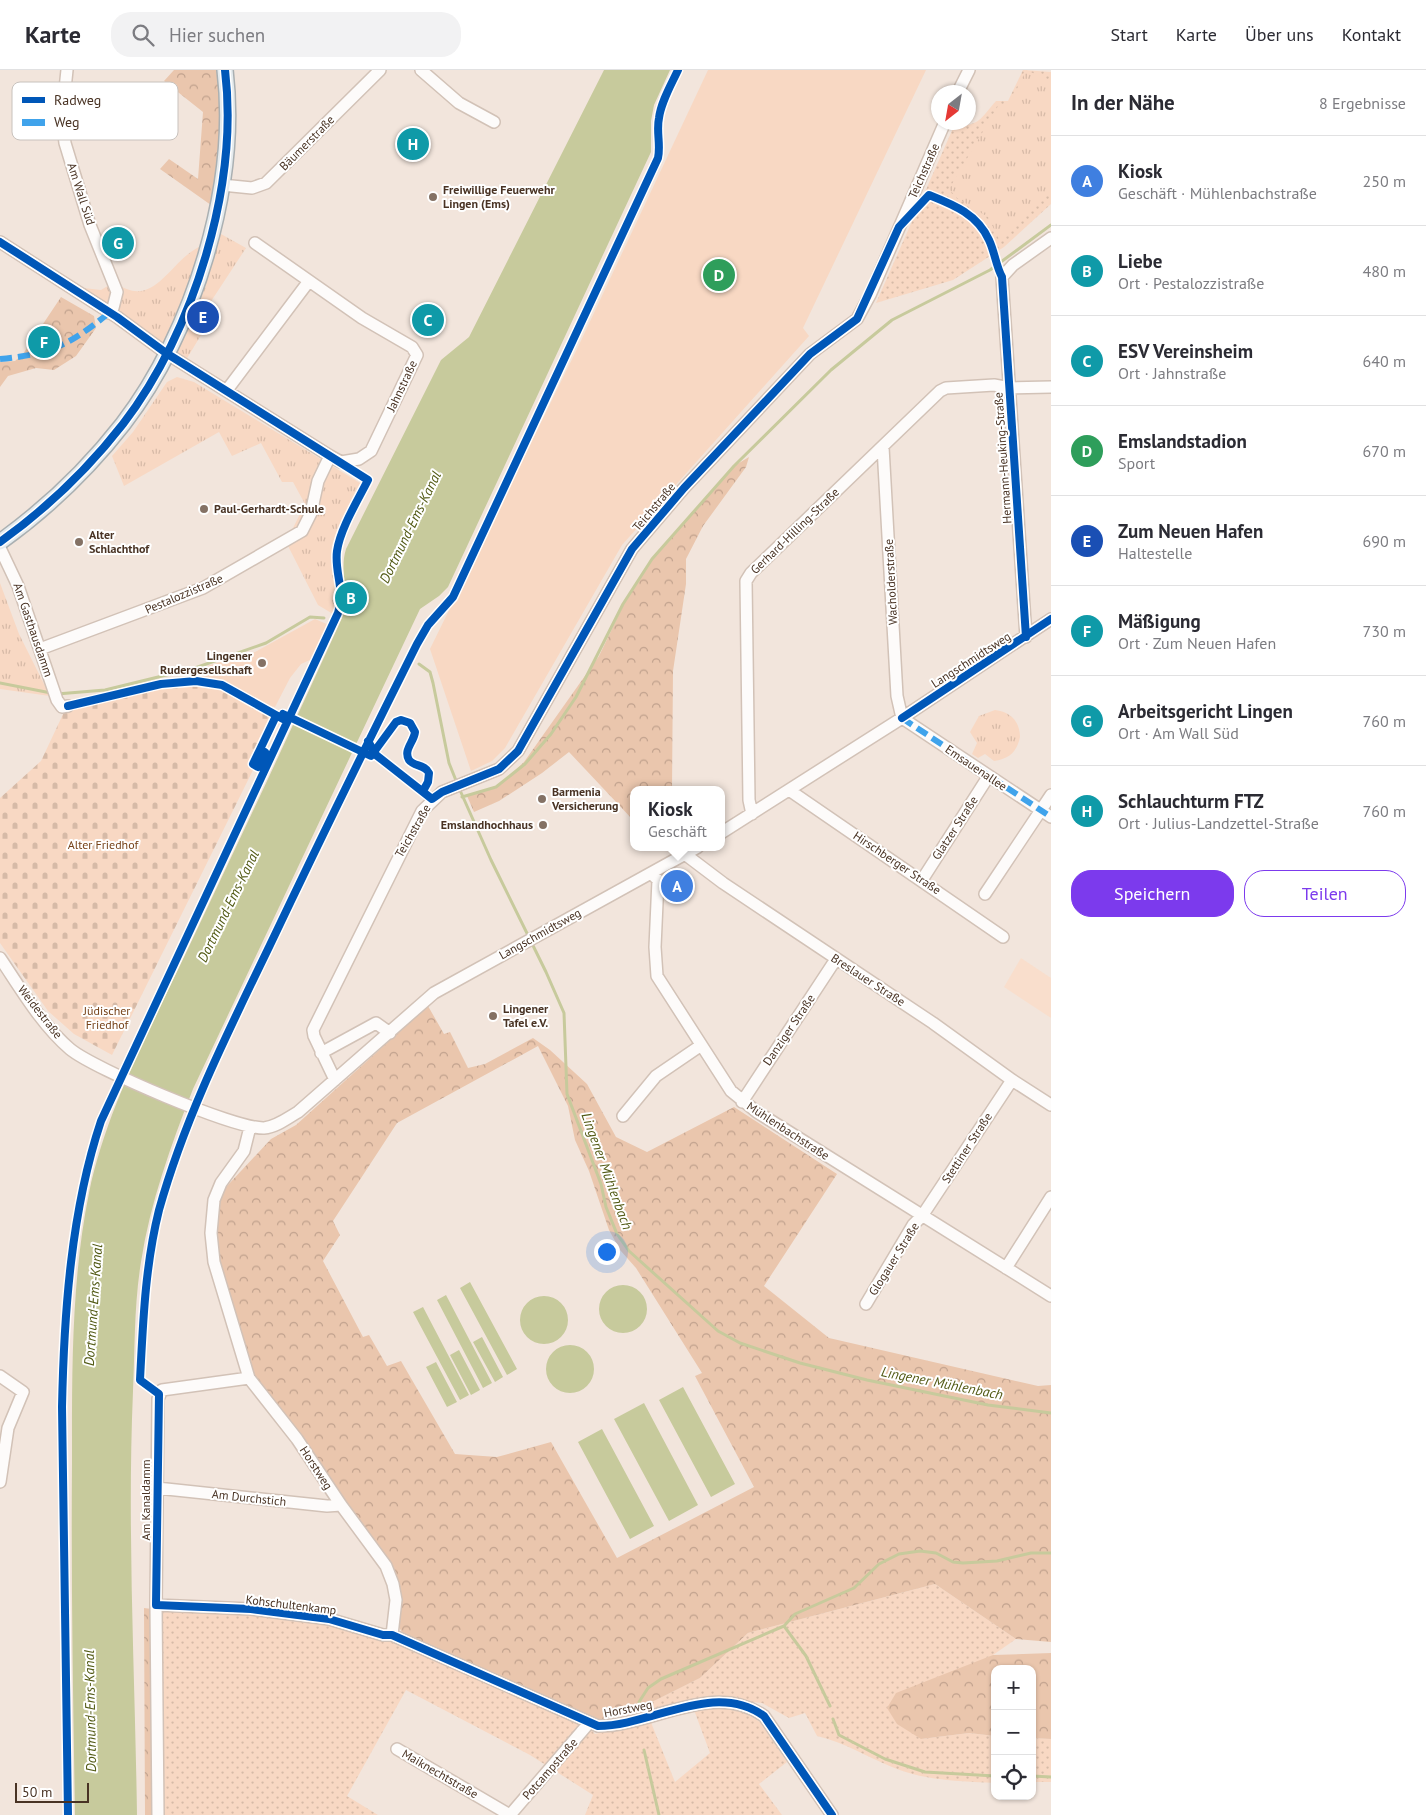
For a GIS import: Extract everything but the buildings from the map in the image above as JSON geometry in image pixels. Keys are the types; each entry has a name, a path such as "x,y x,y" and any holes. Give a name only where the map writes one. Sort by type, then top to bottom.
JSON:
{"main road":[{"path":"0,542 59,494 97,454 123,423 149,386 166,353 201,269 217,216 227,139 225,70"}],"street":[{"name":"Bäumerstraße","path":"222,185 252,188 266,183 380,70"},
{"path":"421,70 459,103 494,122"},
{"path":"962,85 969,70"},
{"name":"Teichstraße","path":"335,1080 321,1053 313,1030 413,826 432,799 442,792 499,769 518,751 620,568 661,515 810,354 857,319 870,296 942,130"},
{"name":"Am Wall Süd","path":"65,140 90,225 117,292 113,308 109,312"},
{"name":"Hermann-Heuking-Straße","path":"1026,637 1002,277 1013,266 1051,238"},
{"path":"0,242 109,312 166,353 330,456"},
{"name":"Jahnstraße","path":"255,243 362,318 412,347 416,355 371,451 359,460 341,462 330,456"},
{"path":"226,390 309,281"},
{"name":"Gerhard-Hilling-Straße","path":"752,814 749,800 746,581 751,573 940,391 946,388 994,385 1010,388 1051,387"},
{"name":"Wacholderstraße","path":"883,447 898,696 902,718"},
{"name":"Pestalozzistraße","path":"40,649 203,588 302,531 311,513 318,481 330,456"},
{"name":"Am Gasthausdamm","path":"0,548 18,586 57,700 62,707 68,706"},
{"name":"Langschmidtsweg","path":"725,831 902,718 1051,619"},
{"name":"Emsauenallee","path":"902,718 988,777 1051,817"},
{"name":"Glatzer Straße","path":"922,880 988,777"},
{"name":"Hirschberger Straße","path":"789,790 1003,936"},
{"path":"985,894 1051,795"},
{"name":"Langschmidtsweg","path":"206,1112 250,1127 265,1128 281,1123 298,1112 434,993 692,851"},
{"name":"Breslauer Straße","path":"686,855 836,959 933,1022 1012,1080 1051,1105"},
{"name":"Mühlenbachstraße","path":"652,874 658,880 655,947 658,976 700,1046 731,1091 742,1102 1051,1296"},
{"name":"Weidestraße","path":"0,958 38,1012 63,1042 80,1056 112,1073 206,1112"},
{"name":"Danziger Straße","path":"742,1102 836,959"},
{"path":"321,1053 376,1023 390,1033"},
{"path":"623,1116 656,1076 700,1046"},
{"name":"Stettiner Straße","path":"922,1216 1012,1080"},
{"name":"Horstweg","path":"250,1127 244,1151 221,1183 214,1200 210,1234 214,1262 249,1378 297,1439 340,1506 386,1566 393,1584 396,1600 392,1635 598,1726 617,1725 695,1705 723,1702 738,1703 754,1708 764,1716 832,1815"},
{"path":"1006,1268 1051,1197"},
{"name":"Glogauer Straße","path":"866,1304 913,1225 922,1216"},
{"path":"0,1376 23,1392 8,1428 0,1482"},
{"name":"Am Kanaldamm","path":"158,1815 156,1605 158,1399 162,1390 249,1378"},
{"name":"Am Durchstich","path":"157,1488 340,1506"},
{"name":"Kohschultenkamp","path":"156,1605 251,1609 329,1619 383,1635 392,1635"},
{"name":"Potcampstraße","path":"510,1815 590,1723"},
{"name":"Maiknechtstraße","path":"397,1749 510,1815"}],"shaded area":[{"path":"1021,958 1051,978 1051,1018 1004,987"}],"green space":[{"path":"174,70 225,70 218,210 160,169 169,159 198,179 203,112 178,92 178,82 164,81"},
{"path":"708,70 926,70 803,328 809,336 622,545 505,748 492,761 471,771 430,649 578,347"},
{"path":"1023,70 1051,72 1051,204 1004,247 953,280 876,303 952,130 976,130 976,122 983,117 996,101 1008,101"},
{"path":"1026,70 1051,81 1051,191 1000,241 988,217 957,198 949,189 998,106 1010,103"},
{"path":"221,234 246,248 206,309 213,315 186,360 151,334 75,287 101,290 114,282 126,289 146,290 163,279 191,252"},
{"path":"61,297 94,316 96,328 76,356 54,370 36,368 8,376 0,387 0,362 15,361 23,354"},
{"path":"177,377 194,382 360,483 362,489 341,528 335,545 334,569 338,596 333,614 318,605 286,542 305,504 293,482 282,482 261,443 232,456 219,432 124,486 112,456 133,432 167,382"},
{"path":"749,457 746,467 703,526 686,559 686,584 673,671 672,786 630,786 630,817 569,752 542,773 499,801 474,812 467,796 496,788 524,762 599,656 624,604 652,559 734,466"},
{"path":"0,583 19,634 50,696 0,689"},
{"name":"Lingener Rudergesellschaft","path":"315,619 329,625 312,659 301,664 290,678 275,707 263,705 222,683 201,678 207,666 255,652"},
{"name":"Alter Friedhof","path":"192,686 221,690 273,717 254,761 253,770 112,1055 74,1034 48,1011 0,943 0,798 41,761 65,710 128,694"},
{"path":"995,710 1006,713 1014,719 1020,732 1020,737 1017,747 1012,754 1004,759 994,761 985,754 978,758 972,754 977,743 970,732 979,716"},
{"path":"428,1006 444,1034 450,1032 468,1068 485,1064 533,1038 550,1050 587,1084 616,1137 647,1152 734,1107 837,1174 764,1286 829,1338 1038,1386 1051,1385 1051,1642 1016,1639 935,1584 748,1633 700,1678 626,1715 596,1720 404,1636 399,1627 400,1590 388,1564 245,1371 215,1263 213,1214 226,1187 271,1139 296,1125","holes":["538,1046 568,1106 575,1140 589,1171 609,1230 620,1250 636,1268 702,1373 695,1376 754,1487 617,1558 551,1442 497,1457 455,1454 401,1361 387,1366 369,1335 363,1337 323,1261 340,1235 333,1221 397,1123"]},
{"path":"935,1584 1016,1639 993,1655 921,1739 969,1733 991,1736 991,1783 942,1780 905,1772 837,1742 817,1736 805,1713 789,1718 762,1703 743,1701 740,1710 760,1722 787,1762 759,1784 782,1815 585,1815 593,1795 530,1755 406,1690 347,1796 378,1815 161,1815 158,1614 164,1609 250,1612 327,1622 390,1640 587,1725 595,1734 648,1721 626,1715 700,1678 748,1633","holes":["694,1710 710,1753 675,1782 650,1720"]},
{"path":"144,1608 152,1609 155,1815 145,1815"},
{"path":"1051,1653 1051,1739 1036,1738 1036,1665 991,1665 991,1736 969,1733 921,1739 897,1724 887,1708 896,1693 993,1655"},
{"path":"1036,1738 1051,1739 1051,1782 1036,1782"}],"water":[{"name":"Dortmund-Ems-Kanal","path":"604,70 670,70 654,105 651,121 651,152 448,587 439,596 420,609 193,1089 162,1174 145,1240 137,1294 135,1326 131,1497 137,1815 75,1815 72,1595 74,1328 83,1226 89,1193 106,1131 143,1042 342,618 345,600 344,557 346,549 441,360 469,337"},
{"path":"470,1282 517,1369 507,1375 460,1288"},
{"path":"618,1285 628,1285 637,1289 643,1295 646,1300 646,1318 637,1329 628,1333 618,1333 609,1329 603,1323 599,1314 599,1304 603,1295 609,1289"},
{"path":"446,1295 492,1383 483,1388 437,1300"},
{"path":"539,1296 549,1296 558,1300 564,1306 567,1311 567,1329 558,1340 549,1344 539,1344 530,1340 524,1334 520,1325 520,1315 524,1306 530,1300"},
{"path":"423,1307 469,1395 460,1400 413,1312"},
{"path":"482,1337 503,1377 495,1382 473,1342"},
{"path":"565,1345 575,1345 584,1349 590,1355 593,1360 593,1378 584,1389 575,1393 565,1393 556,1389 550,1383 546,1374 546,1364 550,1355 556,1349"},
{"path":"459,1350 480,1390 471,1395 450,1355"},
{"path":"436,1362 457,1402 447,1407 426,1367"},
{"path":"683,1387 735,1484 711,1497 659,1400"},
{"path":"644,1403 698,1505 669,1521 614,1419"},
{"path":"602,1429 654,1526 630,1539 578,1442"}],"waterway":[{"path":"462,797 496,787 525,764 551,734 576,697 623,604 652,559 734,466 831,370 892,320 990,270 1051,225"},
{"name":"Lingener Mühlenbach","path":"57,694 105,690 195,668 266,643 310,617 324,618"},
{"name":"Lingener Mühlenbach","path":"419,664 430,672 449,763 457,783"},
{"name":"Lingener Mühlenbach","path":"0,683 51,693"},
{"name":"Lingener Mühlenbach","path":"459,788 564,1013 567,1094 601,1184 606,1207 617,1234 629,1251 718,1331 740,1343 800,1363 867,1380 988,1405 1051,1413"},
{"path":"639,1702 648,1688 661,1679 784,1626 795,1614 854,1588 879,1564 899,1554 920,1551 936,1553 953,1562 963,1563 997,1561 1031,1553 1051,1553"},
{"path":"784,1626 806,1656 830,1706"},
{"path":"833,1719 839,1735 885,1759 925,1772 991,1776"},
{"path":"644,1750 659,1815"},
{"path":"1036,1776 1051,1777"}],"marked path":[{"path":"0,359 47,351 59,346 82,333 109,313"},
{"path":"902,718 1051,817"}],"cycle path":[{"path":"0,542 50,502 110,441 148,387 171,346 190,302 206,256 218,208 225,161 228,114 225,70"},
{"path":"678,70 660,112 658,123 658,158 453,597 428,625 417,644 208,1075 181,1142 154,1231 145,1295 142,1337 140,1380 159,1394 156,1605 251,1609 329,1619 383,1635 392,1635 598,1726 619,1724 704,1703 725,1702 745,1706 764,1716 832,1815"},
{"path":"368,741 376,755 432,799 442,792 499,769 518,751 632,549 684,488 810,354 857,319 899,227 929,195 956,207 978,223 989,240 1002,277 1026,637"},
{"path":"0,242 117,317 166,353 368,480 339,542 337,567 341,597 338,613 101,1121 83,1190 76,1226 67,1299 62,1407 68,1815"},
{"path":"902,718 1051,619"},
{"path":"68,706 161,684 196,681 222,685 283,719"},
{"path":"283,714 371,756 396,722 401,720 410,723 415,732 407,756 411,762 425,768 429,773 428,782 423,791"},
{"path":"265,752 258,767 253,764 276,716"}],"place":[{"name":"Schlauchturm FTZ","path":"413,144"},
{"name":"Freiwillige Feuerwehr Lingen (Ems)","path":"433,197"},
{"name":"Arbeitsgericht Lingen","path":"118,243"},
{"name":"Emslandstadion","path":"719,275"},
{"name":"Zum Neuen Hafen","path":"203,317"},
{"name":"ESV Vereinsheim","path":"428,320"},
{"name":"Mäßigung","path":"44,342"},
{"name":"Paul-Gerhardt-Schule","path":"204,509"},
{"name":"Alter Schlachthof","path":"79,542"},
{"name":"Liebe","path":"351,598"},
{"name":"Lingener Rudergesellschaft","path":"262,663"},
{"name":"Barmenia Versicherung","path":"542,799"},
{"name":"Emslandhochhaus","path":"543,825"},
{"name":"Kiosk","path":"677,886"},
{"name":"Lingener Tafel e.V.","path":"493,1016"}],"park label":[{"name":"Jüdischer Friedhof","path":"107,1018"}]}
